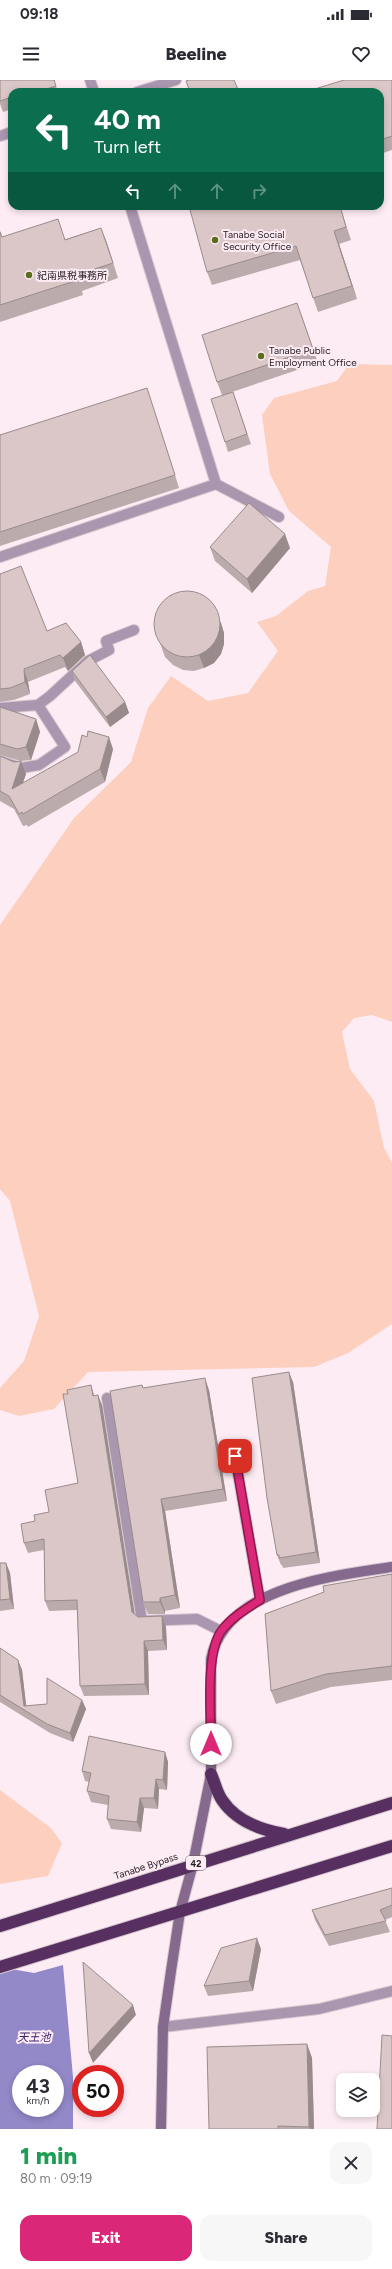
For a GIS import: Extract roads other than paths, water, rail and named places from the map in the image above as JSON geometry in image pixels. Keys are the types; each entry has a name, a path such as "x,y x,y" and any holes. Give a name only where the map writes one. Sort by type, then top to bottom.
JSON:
{"highway":[{"path":"211,1774 222,1800 236,1814 251,1825 266,1831 287,1835"},
{"name":"Tanabe Bypass","path":"0,1926 392,1802"},
{"path":"0,1967 392,1846"}],"main road":[{"path":"161,2129 163,2027 180,1912 193,1864 211,1774 212,1659 214,1644 221,1631 239,1613 260,1600 313,1581 392,1566"}],"street":[{"path":"150,88 176,80"},
{"path":"131,210 216,484 279,517"},
{"path":"0,557 216,484"},
{"path":"0,708 38,705 50,696 88,660 109,650 106,640 134,630"},
{"path":"0,761 21,768 38,765 66,747 38,705"},
{"path":"107,1398 142,1621 197,1619 221,1631"},
{"path":"235,1456 260,1600"},
{"path":"163,2027 319,2009 392,1991"}],"water":[{"name":"天王池","path":"63,1965 72,2066 73,2129 0,2129 0,1967 34,1973"}],"place":[{"name":"Tanabe Social Security Office","path":"215,240"},
{"name":"紀南県税事務所","path":"29,275"},
{"name":"Tanabe Public Employment Office","path":"261,356"}]}
